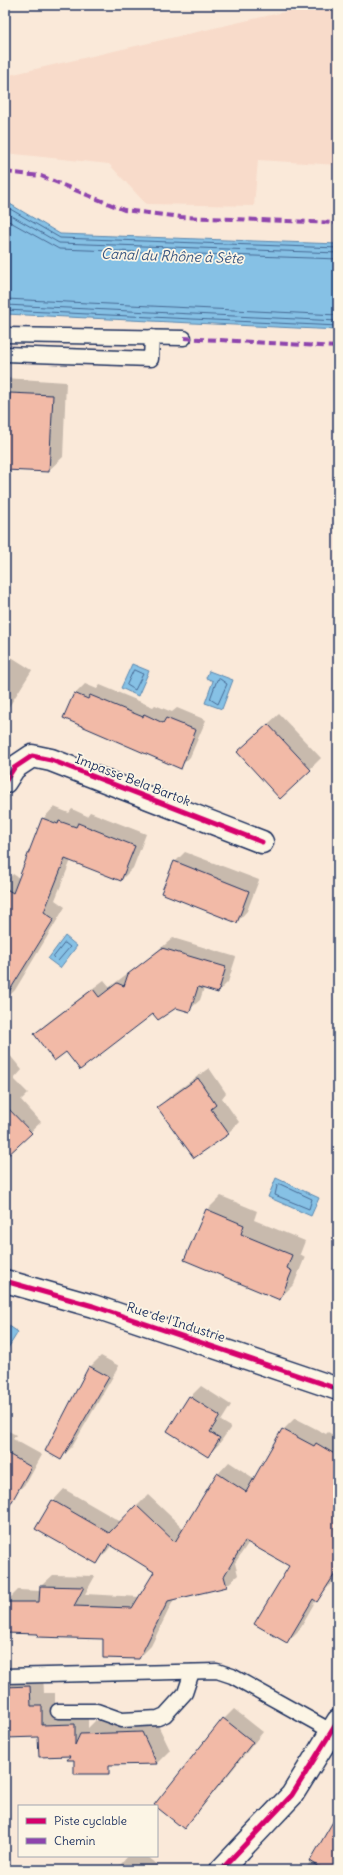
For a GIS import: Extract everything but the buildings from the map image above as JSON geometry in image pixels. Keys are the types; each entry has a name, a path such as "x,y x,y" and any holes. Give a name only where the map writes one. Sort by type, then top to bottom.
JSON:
{"street":[{"name":"Impasse Bela Bartok","path":"5,782 14,768 32,756 51,760 262,842"},
{"name":"Rue de l'Industrie","path":"5,1281 93,1306 338,1389"},
{"path":"220,1870 292,1795 335,1726"}],"lane":[{"path":"5,335 184,338"},
{"path":"5,354 151,359 152,337"},
{"path":"5,1676 217,1671 232,1676 335,1726"},
{"path":"58,1712 97,1711 122,1720 158,1718 165,1715 185,1693 192,1672"}],"shaded area":[{"path":"315,5 338,5 338,165 258,160 254,206 146,204 109,164 5,153 5,76"}],"water":[{"name":"Canal du Rhône à Sète","path":"5,201 60,234 338,244 338,330 5,314"},
{"path":"132,664 149,671 138,696 121,688"},
{"path":"209,671 233,680 222,709 205,703 213,681 206,678"},
{"path":"65,936 77,946 60,968 48,959"},
{"path":"276,1178 319,1198 311,1216 268,1197"},
{"path":"5,1323 18,1332 5,1353"}],"marked path":[{"path":"5,172 41,176 124,210 181,217 338,223"},
{"path":"184,338 338,347"}],"cycle path":[{"path":"5,782 14,768 32,756 51,760 262,842"},
{"path":"5,1281 93,1306 338,1389"},
{"path":"221,1870 292,1795 338,1721"}]}
